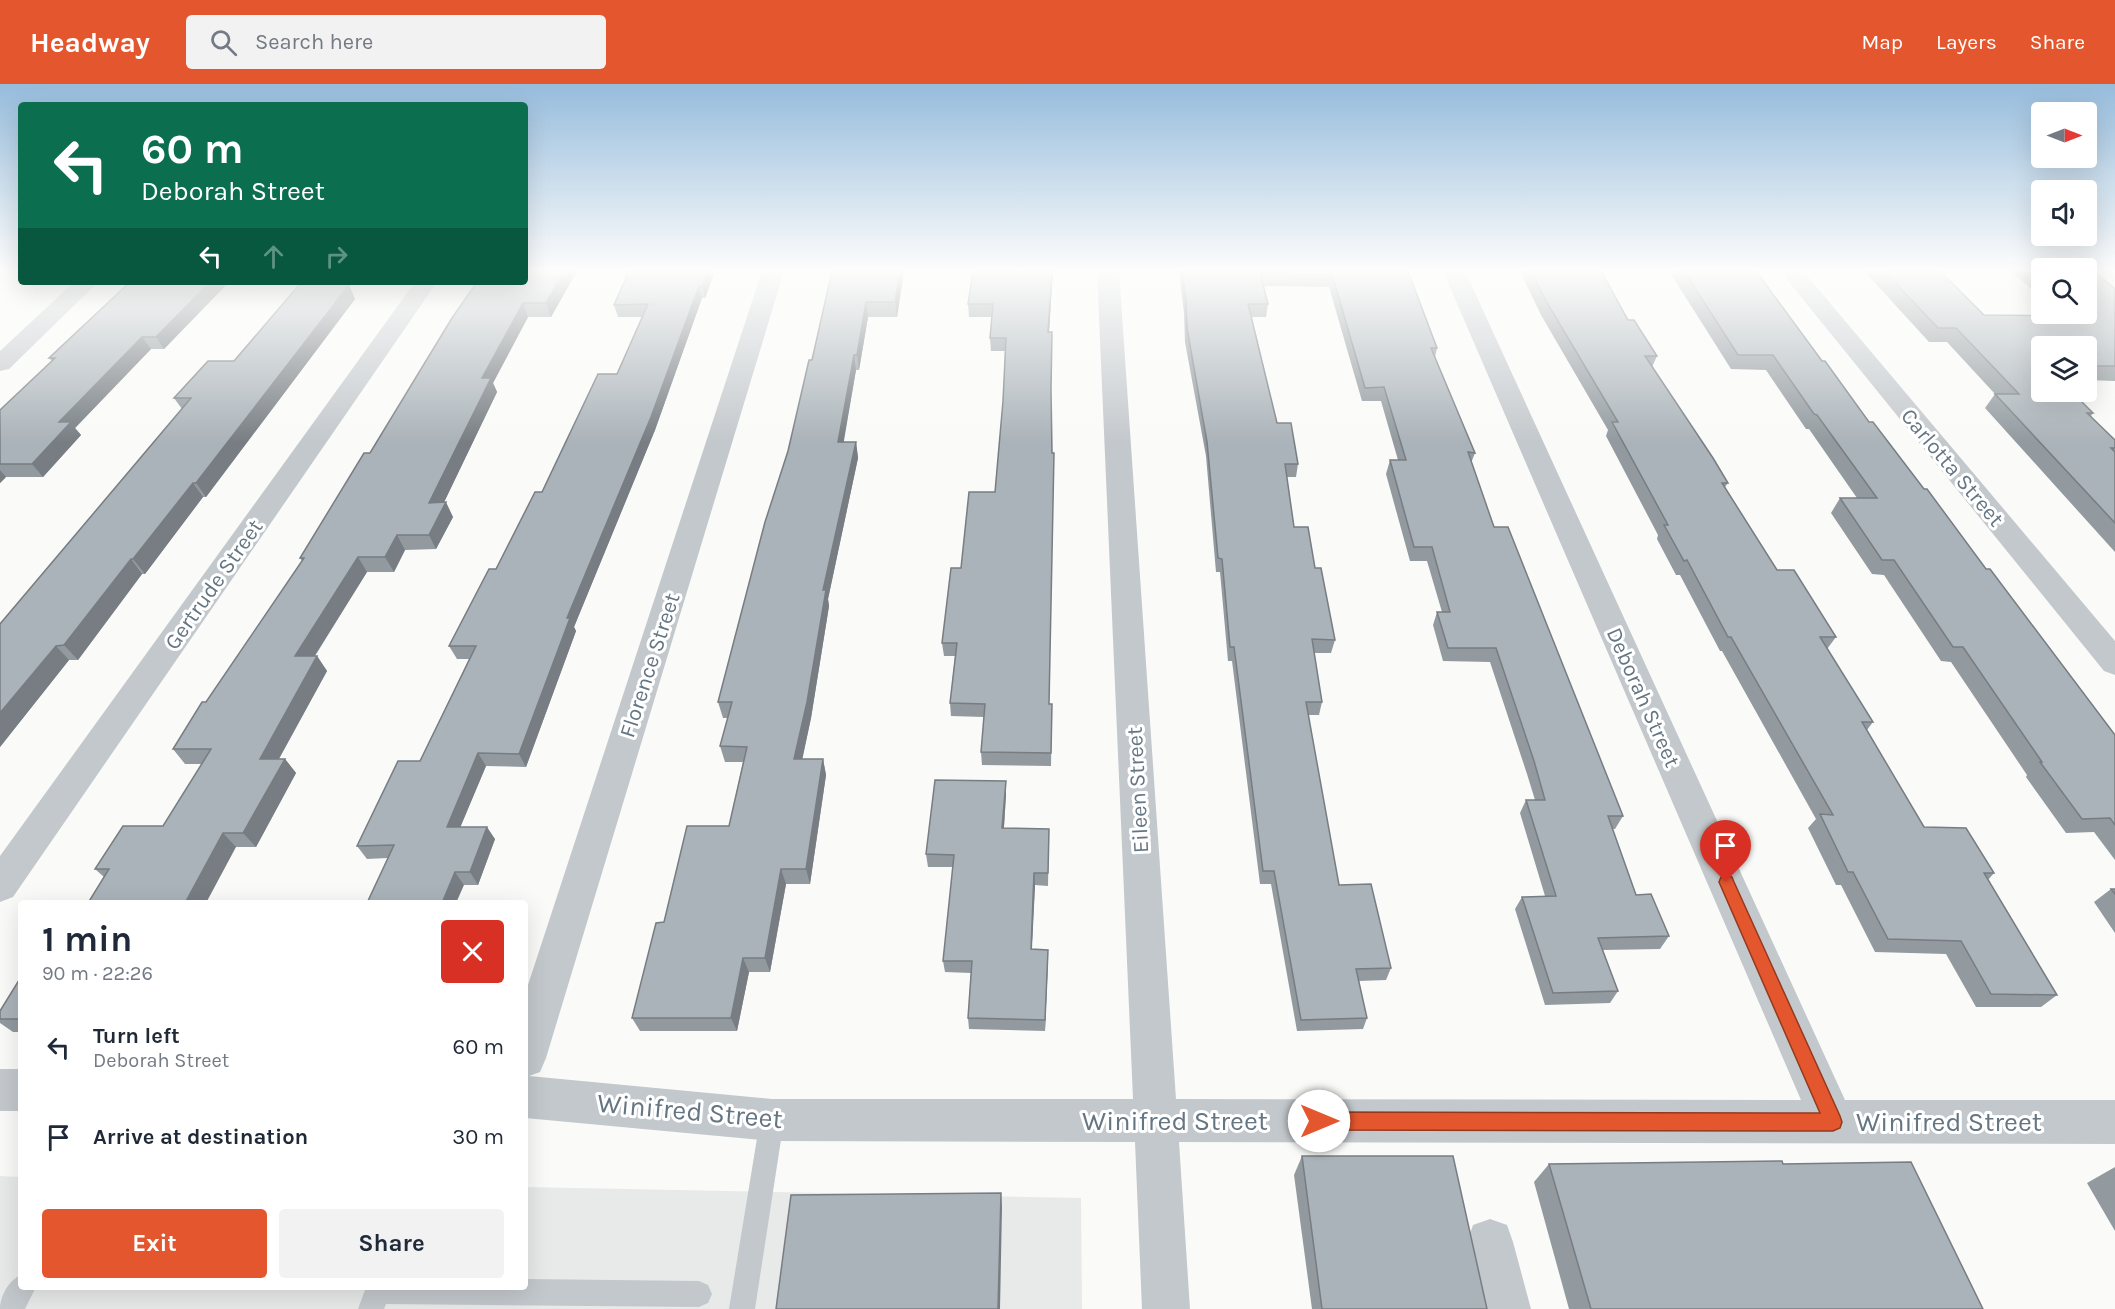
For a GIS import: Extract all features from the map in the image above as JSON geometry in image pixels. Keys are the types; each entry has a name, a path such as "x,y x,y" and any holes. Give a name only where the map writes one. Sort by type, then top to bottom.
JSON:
{"street":[{"path":"0,364 38,328"},
{"name":"Gertrude Street","path":"0,886 393,328"},
{"name":"Florence Street","path":"528,1048 755,328"},
{"name":"Eileen Street","path":"1111,328 1166,1309"},
{"name":"Deborah Street","path":"1479,328 1833,1122"},
{"name":"Carlotta Street","path":"1838,328 2115,663"},
{"path":"0,1090 18,1090"},
{"name":"Winifred Street","path":"528,1097 772,1120 2115,1122"},
{"path":"1490,1242 1507,1309"}],"lane":[{"path":"742,1309 772,1120"},
{"path":"10,1309 20,1290"},
{"path":"376,1296 699,1294"}],"shaded area":[{"path":"0,1176 18,1177 18,1290 528,1290 528,1187 1081,1198 1082,1309 0,1309"}],"building":[{"path":"81,328 165,328 156,337 142,337 59,422 71,422 32,464 0,464 0,410 55,358 49,358"},
{"path":"262,328 316,328 196,483 193,483 131,559 64,645 56,646 0,713 0,624 191,398 174,398 208,361 234,361"},
{"path":"446,328 509,328 482,378 491,378 429,503 446,502 429,535 397,535 385,557 358,557 295,656 317,656 260,759 285,759 243,833 223,833 187,900 90,900 109,869 95,869 123,826 163,826 211,749 173,749 202,702 206,702 304,558 300,558 364,453 370,453"},
{"path":"637,328 684,328 651,417 567,618 570,618 519,754 478,753 447,827 487,827 470,872 455,872 443,900 368,900 394,845 357,846 398,761 420,761 476,646 449,646 489,569 496,569 535,492 542,492 598,374 617,374"},
{"path":"819,328 862,328 857,355 854,355 838,442 856,442 823,590 826,590 807,702 794,759 823,759 806,869 781,869 765,958 743,958 731,1018 632,1018 656,923 664,922 687,826 729,826 747,747 720,746 732,702 718,702 765,522 788,451 809,360 812,360"},
{"path":"991,328 1048,328 1048,332 1052,332 1052,453 1054,453 1049,704 1052,704 1051,753 981,752 985,704 950,703 957,643 942,643 951,568 961,568 969,492 995,492 1006,338 990,338"},
{"path":"1187,328 1254,328 1277,423 1291,423 1298,464 1285,464 1294,527 1308,527 1315,568 1321,568 1335,640 1312,639 1322,702 1306,702 1339,885 1371,884 1391,968 1356,969 1367,1018 1301,1020 1274,871 1263,871 1234,647 1230,647 1222,559 1218,558 1207,442"},
{"path":"1348,328 1430,328 1437,348 1431,348 1475,453 1468,452 1494,527 1508,527 1623,816 1608,816 1636,895 1651,894 1669,936 1598,938 1618,991 1553,993 1522,897 1556,896 1526,800 1545,800 1534,761 1496,648 1448,648 1437,612 1450,612 1432,547 1414,547 1390,460 1406,460 1384,387 1365,388"},
{"path":"1562,328 1639,328 1657,356 1645,356 1713,458 1728,483 1722,483 1777,570 1794,570 1836,637 1820,637 1873,722 1862,722 1924,827 1966,828 1994,873 1984,873 2057,995 1991,994 1961,941 1888,939 1853,872 1848,872 1820,814 1833,815 1731,637 1728,637 1687,560 1684,561 1664,525 1668,525 1612,422 1618,422"},
{"path":"1721,328 1798,328 1822,361 1825,361 1869,422 1873,422 1924,489 1927,489 1986,569 1990,569 2115,735 2115,825 2110,818 2082,819 2040,762 2042,762 1963,647 1953,647 1894,560 1882,560 1840,498 1877,498 1773,355 1738,355"},
{"path":"1956,328 2115,328 2115,366 2097,366 2097,336 2031,336 2031,402 2082,402 2093,413 2087,413 2115,440 2115,448 2111,448 2115,452 2115,523 1995,394 2019,394"},
{"path":"935,780 1006,781 1002,828 1049,829 1048,873 1034,873 1031,949 1048,950 1045,1020 968,1018 972,961 943,961 954,855 926,854"},
{"path":"18,982 18,1019 0,1019 0,1011"},
{"path":"1302,1156 1453,1156 1487,1309 1322,1309"},
{"path":"1782,1161 1783,1164 1911,1162 1983,1309 1591,1309 1549,1164"},
{"path":"1001,1193 998,1309 776,1309 791,1195"}],"route":[{"path":"1319,1121 1833,1122 1726,882"}]}
